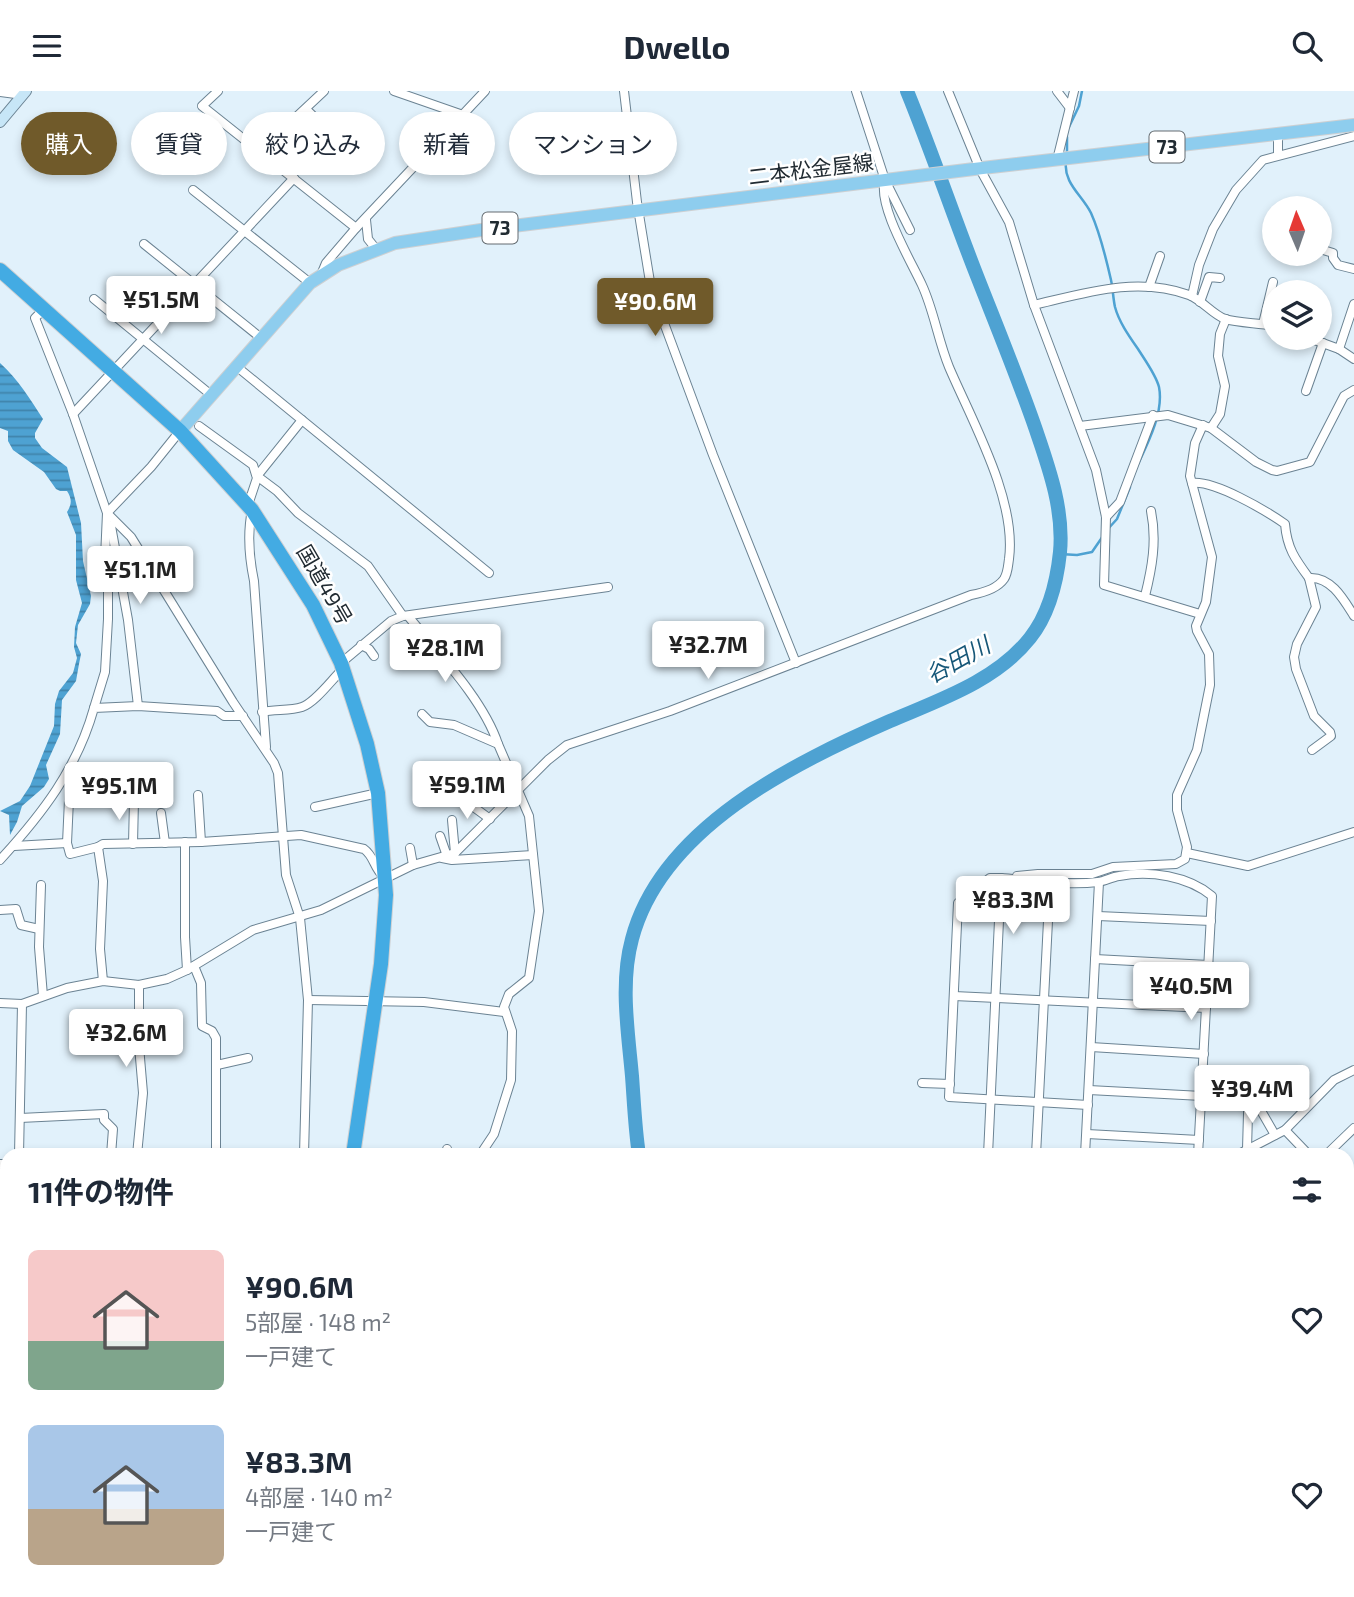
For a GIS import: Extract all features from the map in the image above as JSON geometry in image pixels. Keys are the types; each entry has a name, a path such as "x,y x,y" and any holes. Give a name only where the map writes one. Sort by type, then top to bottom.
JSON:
{"highway":[{"name":"国道49号","path":"0,270 180,431 250,507 307,594 342,666 367,744 378,793 385,878 385,928 354,1148"}],"main road":[{"name":"二本松金屋線","path":"180,431 210,394 315,279 376,249 435,237 638,211 1354,125"}],"street":[{"path":"218,91 202,106 241,136"},
{"path":"303,112 324,91"},
{"path":"394,91 454,112"},
{"path":"466,112 485,91"},
{"path":"624,91 638,211 651,288 713,455 796,663"},
{"path":"856,91 910,230"},
{"path":"948,91 977,169 1009,222 1034,305 1096,470 1106,517 1104,585 1200,614"},
{"path":"1057,91 1070,108"},
{"path":"1057,160 1074,91"},
{"path":"0,92 25,93"},
{"path":"0,121 25,93"},
{"path":"306,109 309,112"},
{"path":"1328,128 1330,144"},
{"path":"1278,134 1278,155"},
{"path":"1196,299 1205,248 1213,229 1236,190 1263,160 1354,136"},
{"path":"289,175 356,228"},
{"path":"193,190 243,231 315,279 356,228 408,175"},
{"path":"73,414 293,178"},
{"path":"0,1003 22,1004 103,981 139,985 160,981 191,968 253,930 300,918 349,898 414,865 447,856 568,745 670,711 982,593 1003,580 1011,547 1006,505 947,363 923,289 890,216 883,188 889,180"},
{"path":"366,220 368,239 376,249"},
{"path":"144,244 261,338"},
{"path":"1149,287 1160,256"},
{"path":"1332,258 1338,265 1354,269"},
{"path":"1196,299 1209,277 1220,278"},
{"path":"1034,305 1107,288 1149,287 1196,299 1226,319 1262,324"},
{"path":"94,299 210,394"},
{"path":"1339,349 1354,304"},
{"path":"43,310 35,318 73,414 114,536 128,620 138,706"},
{"path":"1012,879 1029,874 1092,874 1113,867 1176,864 1182,862 1187,853 1176,798 1199,742 1210,685 1209,654 1197,631 1200,614 1206,602 1212,557 1192,483 1192,455 1207,427 1220,414 1225,386 1218,356 1220,334 1226,319"},
{"path":"1332,346 1354,359"},
{"path":"1306,391 1321,350"},
{"path":"236,366 489,573"},
{"path":"1080,426 1168,415 1207,427 1272,471 1304,465 1313,459 1344,396 1354,390"},
{"path":"1106,517 1120,502 1153,415"},
{"path":"266,750 250,558 250,507 257,476 302,420"},
{"path":"199,426 253,465 257,476 277,491 298,513 369,566 405,616 465,687 493,729 507,769 529,816 539,911 529,978 507,997 504,1012 512,1031 511,1080 494,1134 485,1148"},
{"path":"0,860 14,846 68,775 84,740 94,708 105,672 107,513 180,431"},
{"path":"1192,483 1216,486 1285,524 1286,542 1309,578 1316,607 1297,644 1294,657 1314,716 1331,736 1312,750"},
{"path":"1145,596 1154,552 1151,511"},
{"path":"107,513 131,537 278,772 286,875 300,918 308,1000 304,1148"},
{"path":"1309,578 1320,578 1335,589 1342,595 1354,615"},
{"path":"262,712 306,705 329,686 342,666 391,621 405,616 608,587"},
{"path":"362,646 369,649 374,656"},
{"path":"94,708 138,706 217,711 224,716 243,716"},
{"path":"422,714 430,722 454,725 498,744"},
{"path":"68,775 132,771"},
{"path":"68,775 70,854 103,844 201,842 282,835 316,837 357,846 370,854 377,871 385,878"},
{"path":"314,807 378,793"},
{"path":"198,795 201,842"},
{"path":"133,844 134,800"},
{"path":"464,800 490,819"},
{"path":"161,813 165,843"},
{"path":"447,856 452,820"},
{"path":"1187,853 1248,866 1354,832"},
{"path":"440,836 447,856 452,860 533,855"},
{"path":"185,842 185,937 191,968 201,983 202,1026 215,1034 216,1148"},
{"path":"14,846 68,843"},
{"path":"98,847 103,881 100,949 103,981"},
{"path":"410,848 414,865"},
{"path":"1088,1105 949,1097 958,903 990,878 1100,882 1120,876 1168,876 1194,883 1212,896 1198,1148"},
{"path":"988,1148 1001,878"},
{"path":"1036,1148 1050,882"},
{"path":"1086,1148 1100,882"},
{"path":"41,885 43,996"},
{"path":"0,910 16,909 21,925 40,929"},
{"path":"1098,916 1211,921"},
{"path":"1095,959 1208,965"},
{"path":"138,1148 143,1093 139,1046 139,985"},
{"path":"954,996 1206,1008"},
{"path":"308,1000 424,1002 504,1012"},
{"path":"19,1148 22,1004"},
{"path":"1091,1047 1204,1054"},
{"path":"217,1065 248,1058"},
{"path":"1249,1148 1285,1130 1334,1080 1354,1070"},
{"path":"1203,1071 1247,1072 1247,1148"},
{"path":"922,1083 950,1084"},
{"path":"1089,1090 1202,1096"},
{"path":"1248,1095 1256,1102 1275,1135"},
{"path":"20,1118 104,1114 104,1120 113,1129 112,1148"},
{"path":"1334,1148 1354,1128"},
{"path":"1285,1130 1302,1148"},
{"path":"1087,1134 1199,1139"}],"shaded area":[{"path":"0,363 18,382 43,419 35,438 42,448 67,467 81,523 83,561 91,596 90,604 78,625 76,643 81,654 76,681 62,700 60,734 46,765 49,779 44,787 22,806 10,835 9,815 0,811 20,801 30,786 54,726 55,704 59,691 73,673 77,658 74,647 75,627 82,603 76,580 76,535 67,512 71,504 70,497 67,491 56,489 44,472 13,450 8,441 8,431 0,428"}],"waterway":[{"name":"谷田川","path":"638,1148 627,1024 626,973 632,939 647,899 671,864 701,832 774,779 853,738 966,688 1001,666 1037,629 1054,586 1061,536 1058,505 1050,474 1022,391 907,91"},
{"path":"1069,127 1079,106 1082,91"},
{"path":"1067,137 1067,154"},
{"path":"1066,161 1067,176 1091,213 1097,229 1119,318 1159,387 1157,417 1138,464"},
{"path":"1107,530 1117,519 1130,487"},
{"path":"1060,554 1092,552 1103,536"}]}
